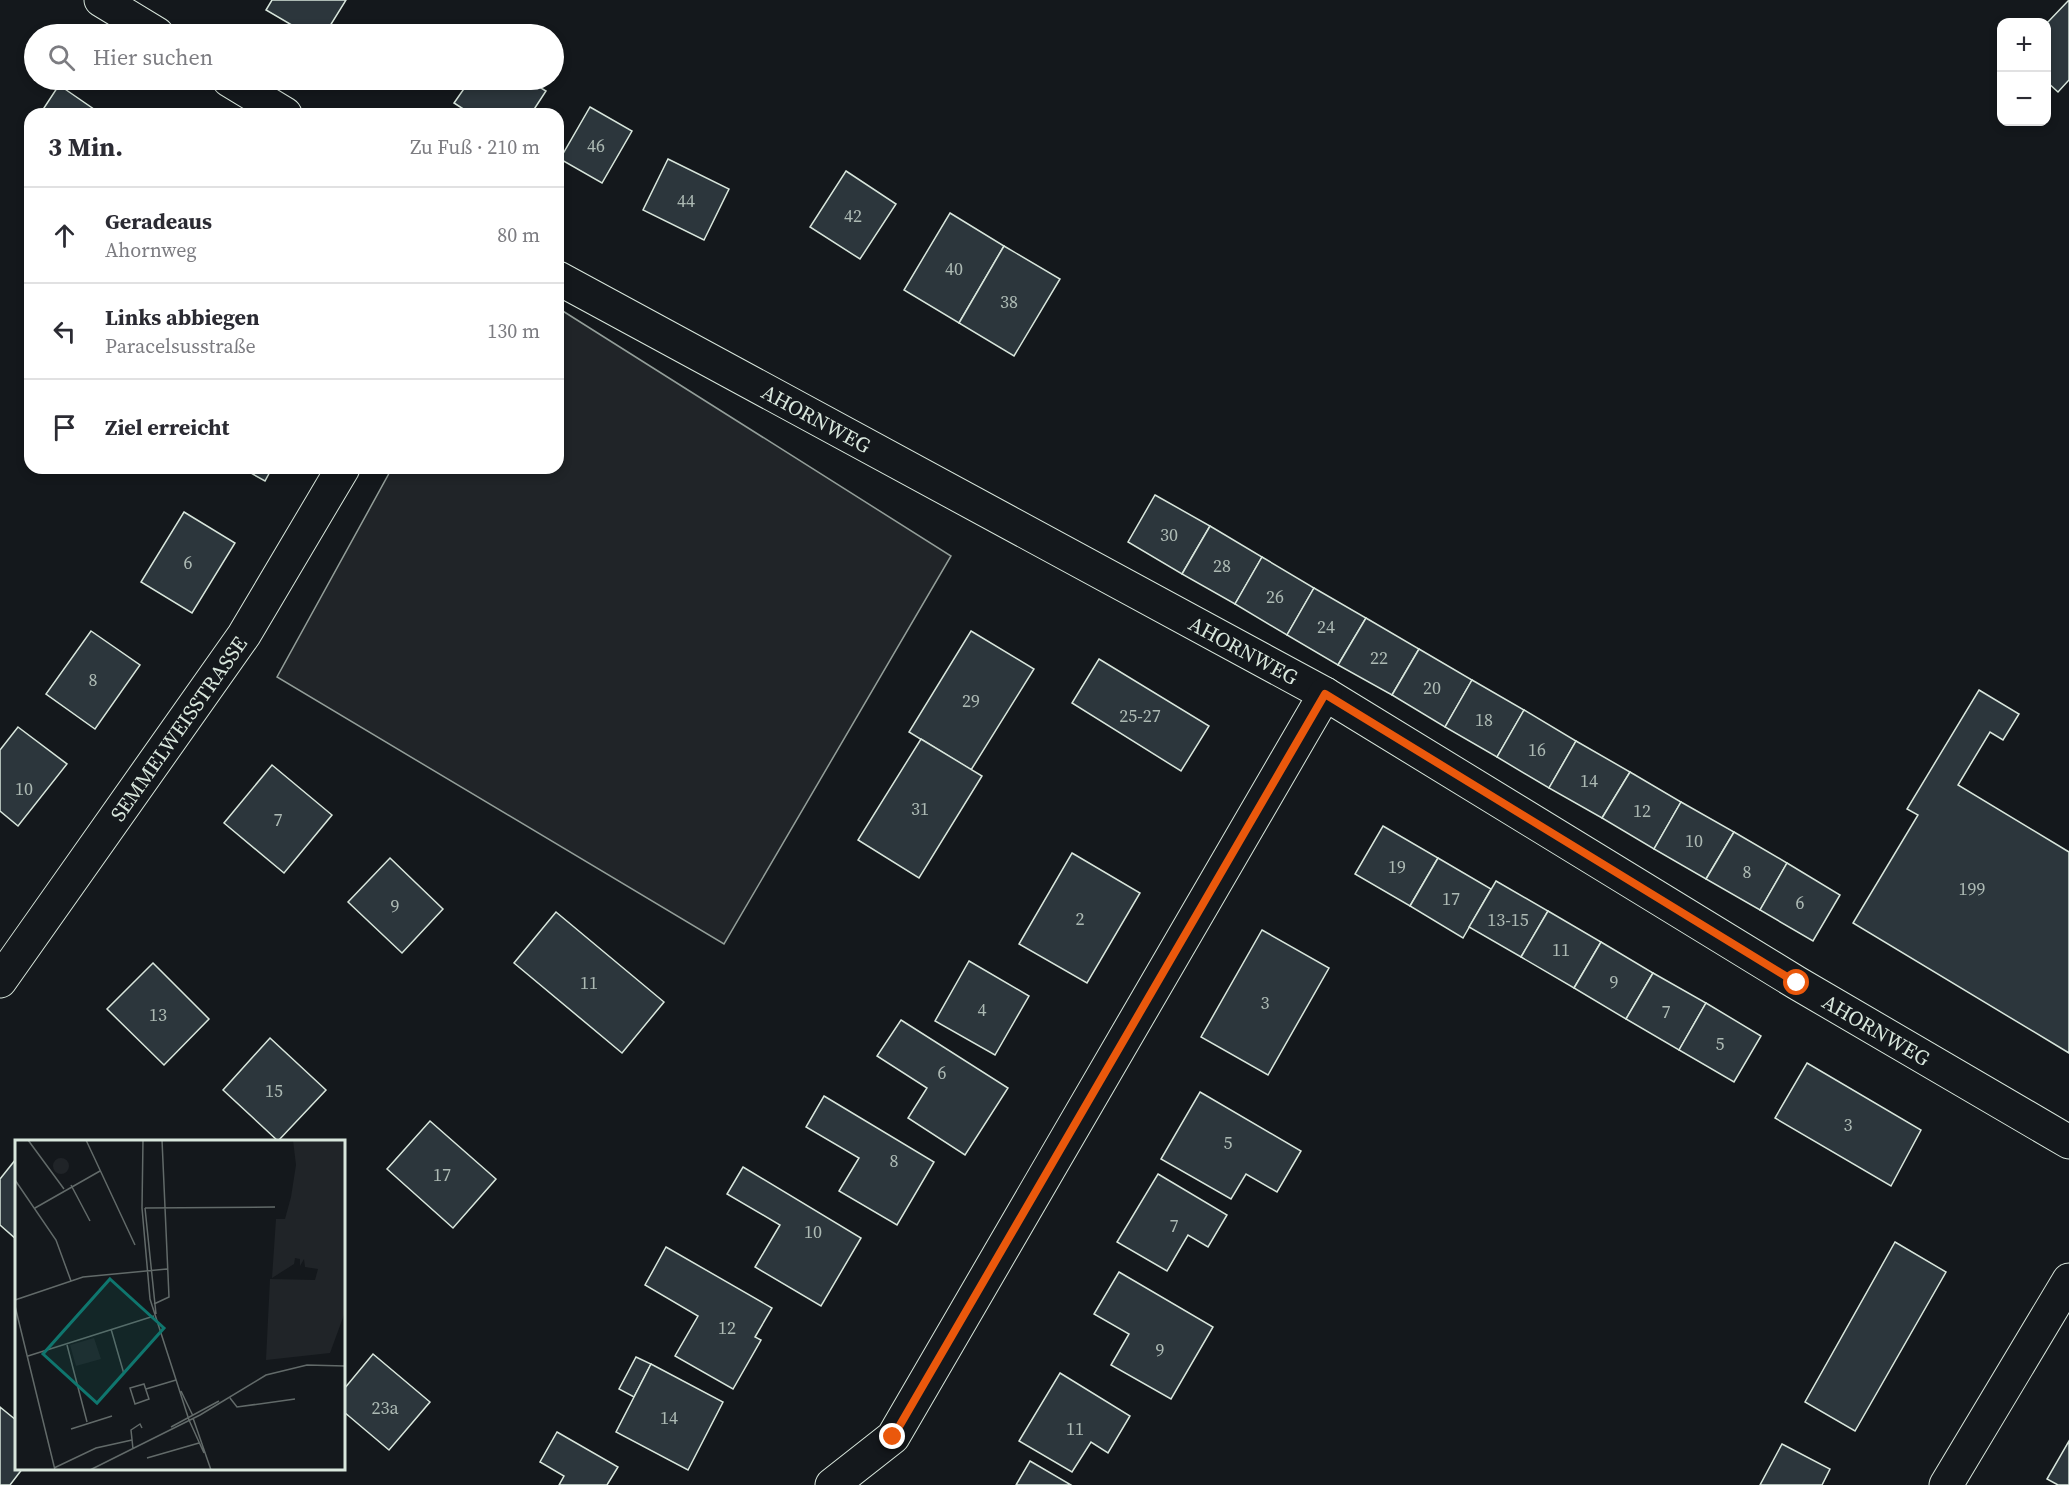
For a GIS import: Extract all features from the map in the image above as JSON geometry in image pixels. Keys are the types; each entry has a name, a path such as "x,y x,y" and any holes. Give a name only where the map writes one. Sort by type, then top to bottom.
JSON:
{"street":[{"path":"101,0 141,24"},
{"path":"245,90 275,108"},
{"name":"AHORNWEG","path":"564,281 1325,694 1797,983 2069,1143"},
{"name":"SEMMELWEISSTRASSE","path":"0,981 244,635 339,474"},
{"path":"832,1485 893,1437 1325,694"},
{"path":"1947,1485 2069,1280"}],"shaded area":[{"path":"564,312 951,556 724,944 277,677 389,474 564,474"}],"building":[{"path":"272,0 346,0 331,24 290,24 266,10"},
{"path":"2069,0 2069,80 2058,92 2051,86 2051,19"},
{"path":"56,90 66,90 92,108 44,108"},
{"path":"463,90 546,91 535,108 462,108 454,103"},
{"path":"590,107 632,131 602,183 564,161 564,152"},
{"path":"668,159 729,189 704,240 643,210"},
{"path":"846,171 896,204 860,259 810,227"},
{"path":"950,213 1004,246 959,323 904,290"},
{"path":"1004,246 1060,279 1014,356 959,323"},
{"path":"253,474 269,474 265,481"},
{"path":"1155,495 1210,526 1182,574 1128,542"},
{"path":"184,512 235,543 192,613 141,582"},
{"path":"1210,526 1262,557 1235,604 1182,574"},
{"path":"1262,557 1314,588 1287,635 1235,604"},
{"path":"1314,588 1366,618 1338,665 1287,635"},
{"path":"1366,618 1419,649 1392,695 1338,665"},
{"path":"91,631 140,665 95,729 46,694"},
{"path":"971,631 1034,669 971,770 909,732"},
{"path":"1419,649 1472,680 1445,727 1392,695"},
{"path":"1099,659 1209,726 1181,771 1072,703"},
{"path":"1472,680 1524,710 1497,757 1445,727"},
{"path":"1979,690 2019,714 2003,740 1990,732 1958,785 2069,852 2069,1053 1853,923 1918,815 1907,809"},
{"path":"1524,710 1576,741 1549,788 1497,757"},
{"path":"18,727 67,764 18,826 0,811 0,750"},
{"path":"921,739 982,776 919,878 858,840"},
{"path":"1576,741 1630,772 1602,818 1549,788"},
{"path":"272,765 332,815 284,873 224,823"},
{"path":"1630,772 1681,802 1654,849 1602,818"},
{"path":"1681,802 1734,832 1706,879 1654,849"},
{"path":"1383,826 1438,858 1410,906 1355,874"},
{"path":"1734,832 1787,863 1760,910 1706,879"},
{"path":"1072,853 1140,893 1087,983 1019,944"},
{"path":"390,858 443,909 402,953 348,902"},
{"path":"1438,858 1491,889 1463,938 1410,906"},
{"path":"1787,863 1840,895 1813,941 1760,910"},
{"path":"1496,881 1548,911 1521,957 1469,927"},
{"path":"1548,911 1601,942 1574,988 1521,957"},
{"path":"556,912 664,1002 622,1053 514,963"},
{"path":"1262,930 1329,968 1268,1075 1201,1037"},
{"path":"1601,942 1653,973 1626,1019 1574,988"},
{"path":"969,961 1029,996 995,1055 935,1021"},
{"path":"153,963 209,1019 164,1065 107,1009"},
{"path":"1653,973 1706,1003 1679,1050 1626,1019"},
{"path":"1706,1003 1761,1036 1734,1082 1679,1050"},
{"path":"901,1020 1008,1088 965,1155 908,1118 927,1088 877,1056"},
{"path":"270,1038 326,1090 277,1140 223,1090"},
{"path":"1807,1063 1921,1130 1891,1186 1775,1118"},
{"path":"1200,1092 1301,1151 1277,1192 1246,1174 1231,1199 1161,1159"},
{"path":"824,1096 934,1162 897,1225 839,1191 859,1158 806,1127"},
{"path":"430,1121 496,1179 453,1228 387,1169"},
{"path":"15,1160 15,1238 0,1225 0,1179"},
{"path":"743,1167 861,1238 821,1306 755,1267 780,1225 727,1194"},
{"path":"1158,1174 1227,1215 1208,1247 1188,1235 1167,1271 1117,1242"},
{"path":"1895,1242 1946,1272 1855,1431 1805,1402"},
{"path":"666,1247 772,1308 755,1337 761,1340 733,1389 675,1356 698,1316 645,1285"},
{"path":"1119,1272 1213,1327 1171,1399 1111,1365 1129,1334 1094,1314"},
{"path":"373,1354 430,1402 389,1450 345,1413 345,1388"},
{"path":"636,1357 651,1364 634,1397 619,1389"},
{"path":"651,1364 723,1402 688,1470 616,1432"},
{"path":"1060,1373 1130,1416 1108,1453 1091,1442 1072,1472 1019,1441"},
{"path":"0,1407 15,1419 15,1470 21,1470 10,1485 0,1485"},
{"path":"557,1432 618,1467 607,1485 559,1485 564,1476 540,1462"},
{"path":"2069,1441 2069,1485 2058,1485 2047,1479"},
{"path":"1782,1444 1830,1469 1822,1485 1760,1485"},
{"path":"1030,1461 1071,1485 1016,1485"}],"route":[{"path":"893,1437 1325,694 1797,983"}]}
